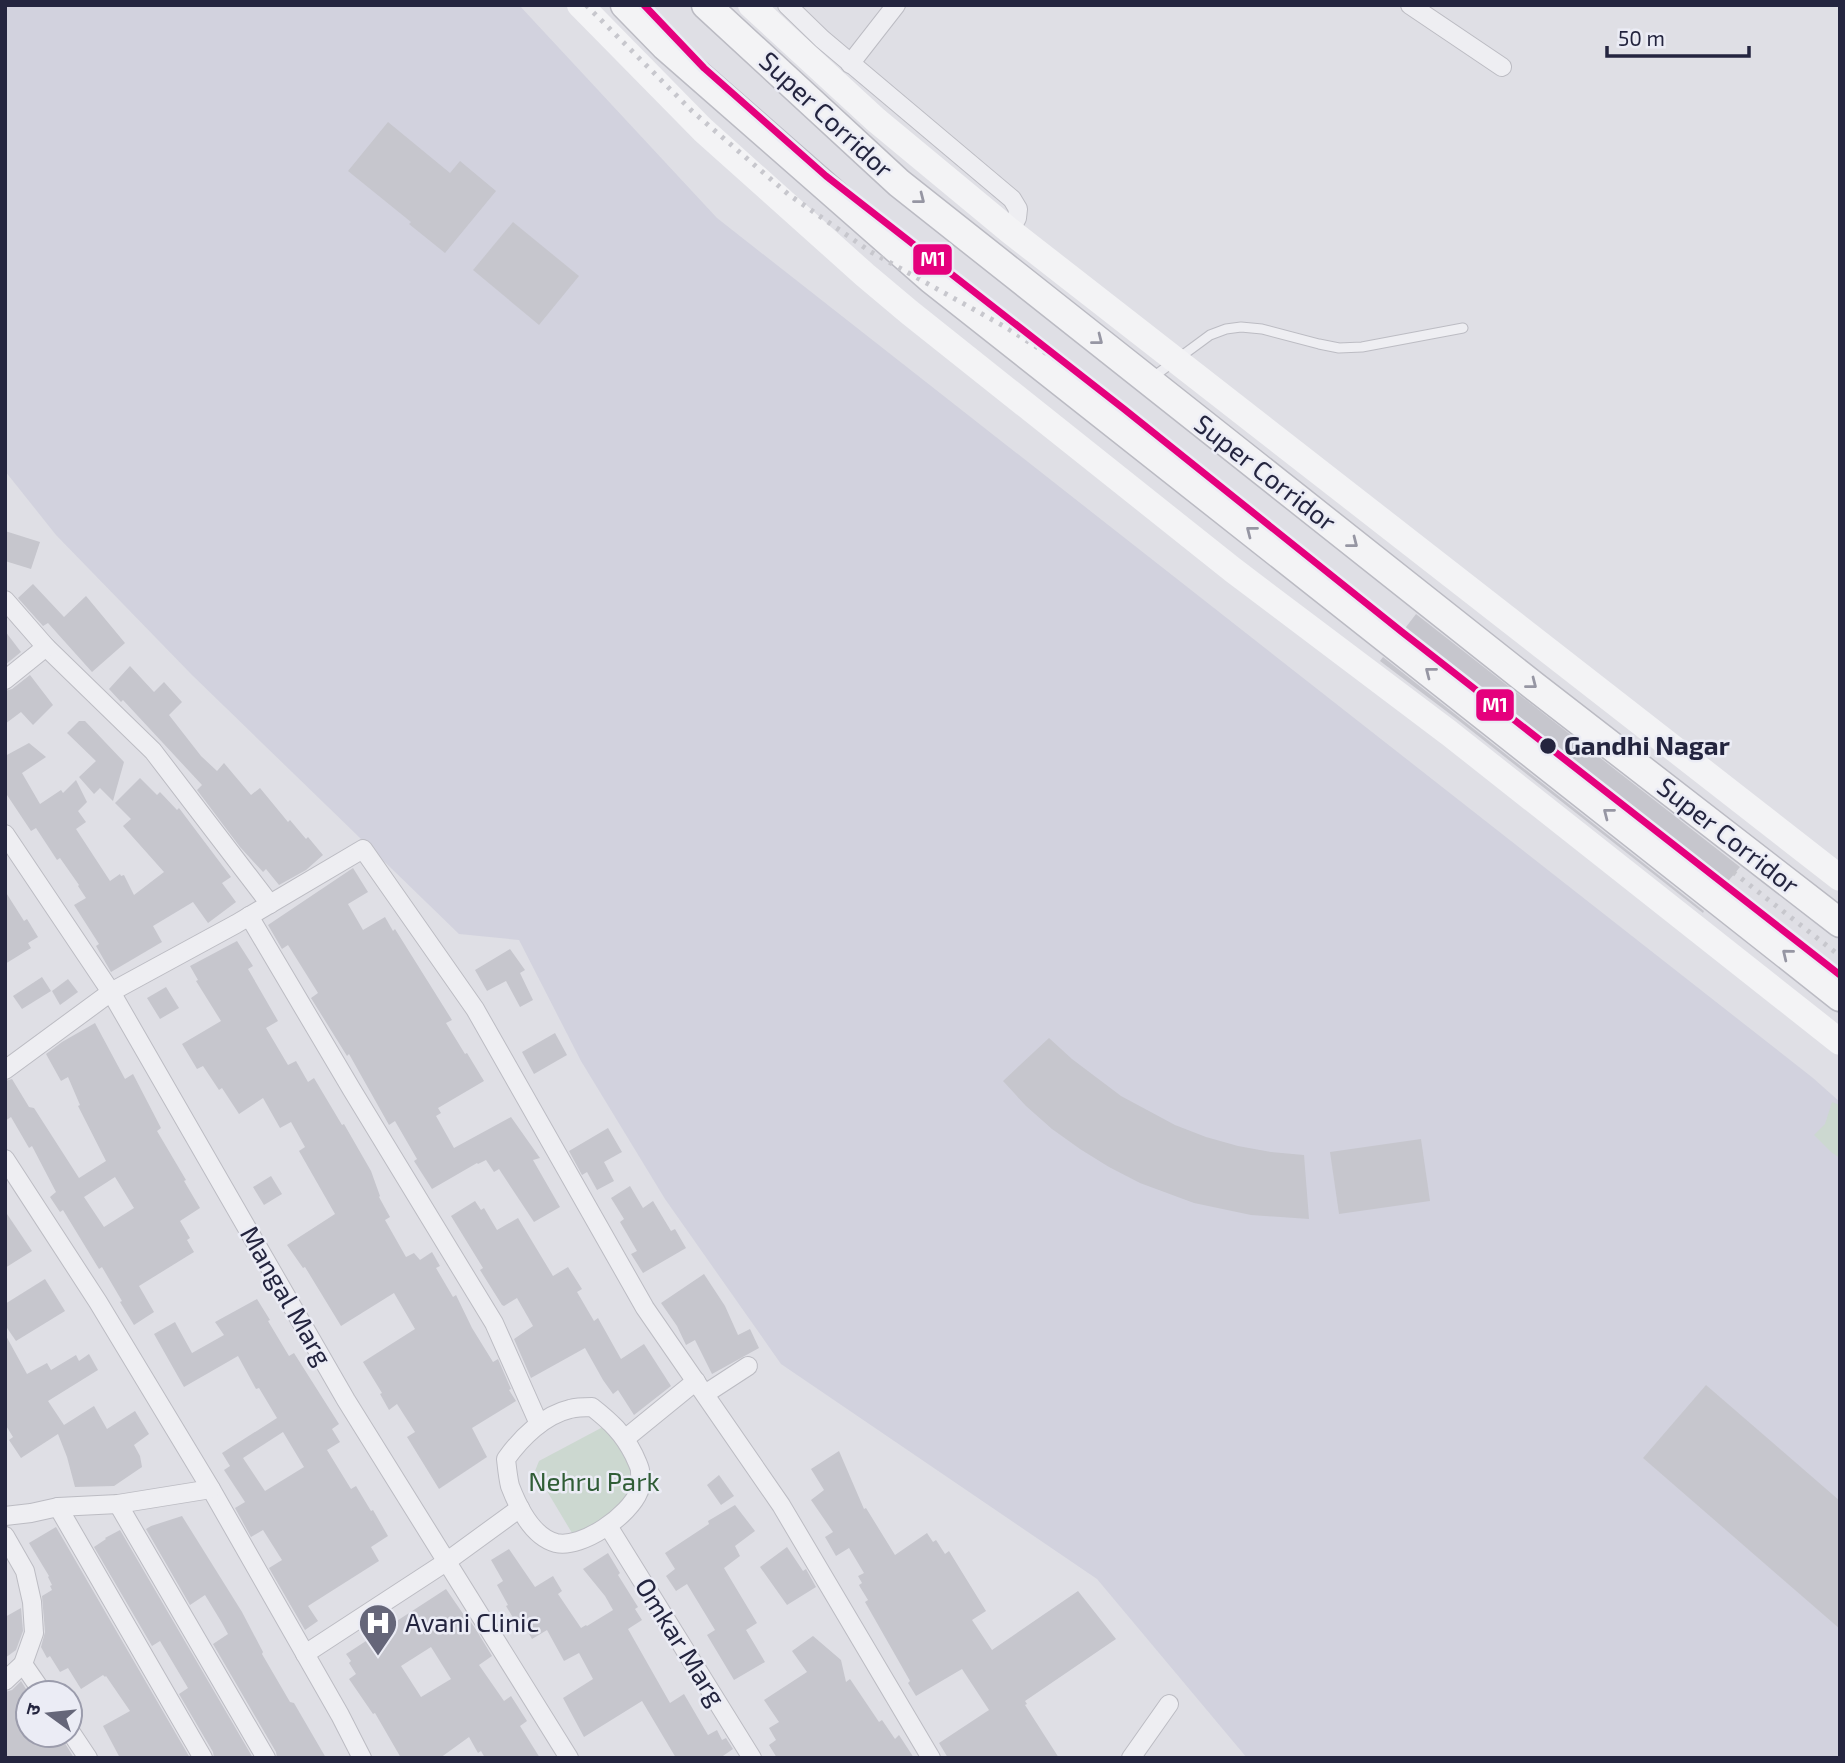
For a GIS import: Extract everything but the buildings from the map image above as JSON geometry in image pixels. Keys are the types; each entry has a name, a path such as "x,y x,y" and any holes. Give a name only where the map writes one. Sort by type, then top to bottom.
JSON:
{"main road":[{"name":"Super Corridor","path":"625,5 665,46 932,279 1840,997"},
{"name":"Super Corridor","path":"706,5 899,183 1534,686 1840,923"}],"street":[{"path":"580,5 703,130 909,312 1233,569 1449,733 1840,1042"},
{"path":"751,5 876,120 1010,231 1840,878"},
{"path":"787,5 850,64 1012,199 1018,209 1017,218 1010,231"},
{"path":"850,64 896,5"},
{"path":"1410,5 1502,67"},
{"path":"5,600 46,647 153,751 270,904"},
{"path":"5,680 46,647"},
{"name":"Mangal Marg","path":"5,834 111,992 346,1400 569,1758"},
{"path":"5,1070 111,992 363,849 475,1009 645,1308 781,1505 931,1758"},
{"path":"249,916 494,1322 539,1424"},
{"path":"5,1159 98,1302 211,1489 340,1715 358,1757"},
{"path":"626,1438 700,1388 748,1366"},
{"path":"592,1407 626,1438 639,1468 640,1490 630,1507 608,1527 576,1542 558,1543 539,1535 520,1508 509,1484 506,1459 518,1443 539,1424 568,1409 592,1407"},
{"path":"6,1515 58,1507 118,1504 211,1489"},
{"path":"118,1504 266,1758"},
{"path":"58,1507 203,1758"},
{"path":"304,1654 446,1562 520,1508"},
{"name":"Omkar Marg","path":"608,1527 752,1758"},
{"path":"5,1536 25,1571 32,1602 34,1633 23,1664 5,1681"},
{"path":"23,1664 33,1679"},
{"path":"1131,1758 1169,1704"}],"lane":[{"path":"1149,381 1210,335 1226,329 1262,329 1339,348 1362,347 1463,328"}],"shaded area":[{"path":"5,5 519,5 717,218 1813,1078 1840,1102 1840,1758 1247,1758 1097,1579 781,1364 665,1199 581,1061 519,940 459,934 192,675 56,535 5,471"}],"green space":[{"path":"1832,1102 1840,1105 1840,1158 1814,1135 1825,1124"},
{"name":"Nehru Park","path":"601,1428 621,1431 652,1487 648,1496 588,1541 575,1538 535,1471 539,1461"}],"railway":[{"path":"586,5 692,111 788,194 871,252 1007,328 1086,379"},
{"path":"1733,872 1840,956"},
{"path":"1725,885 1840,975"}],"transit line":[{"name":"M1","path":"644,5 704,68 826,176 1840,975"}],"place":[{"name":"Gandhi Nagar","path":"1548,746"},
{"name":"Avani Clinic","path":"378,1657"}]}
